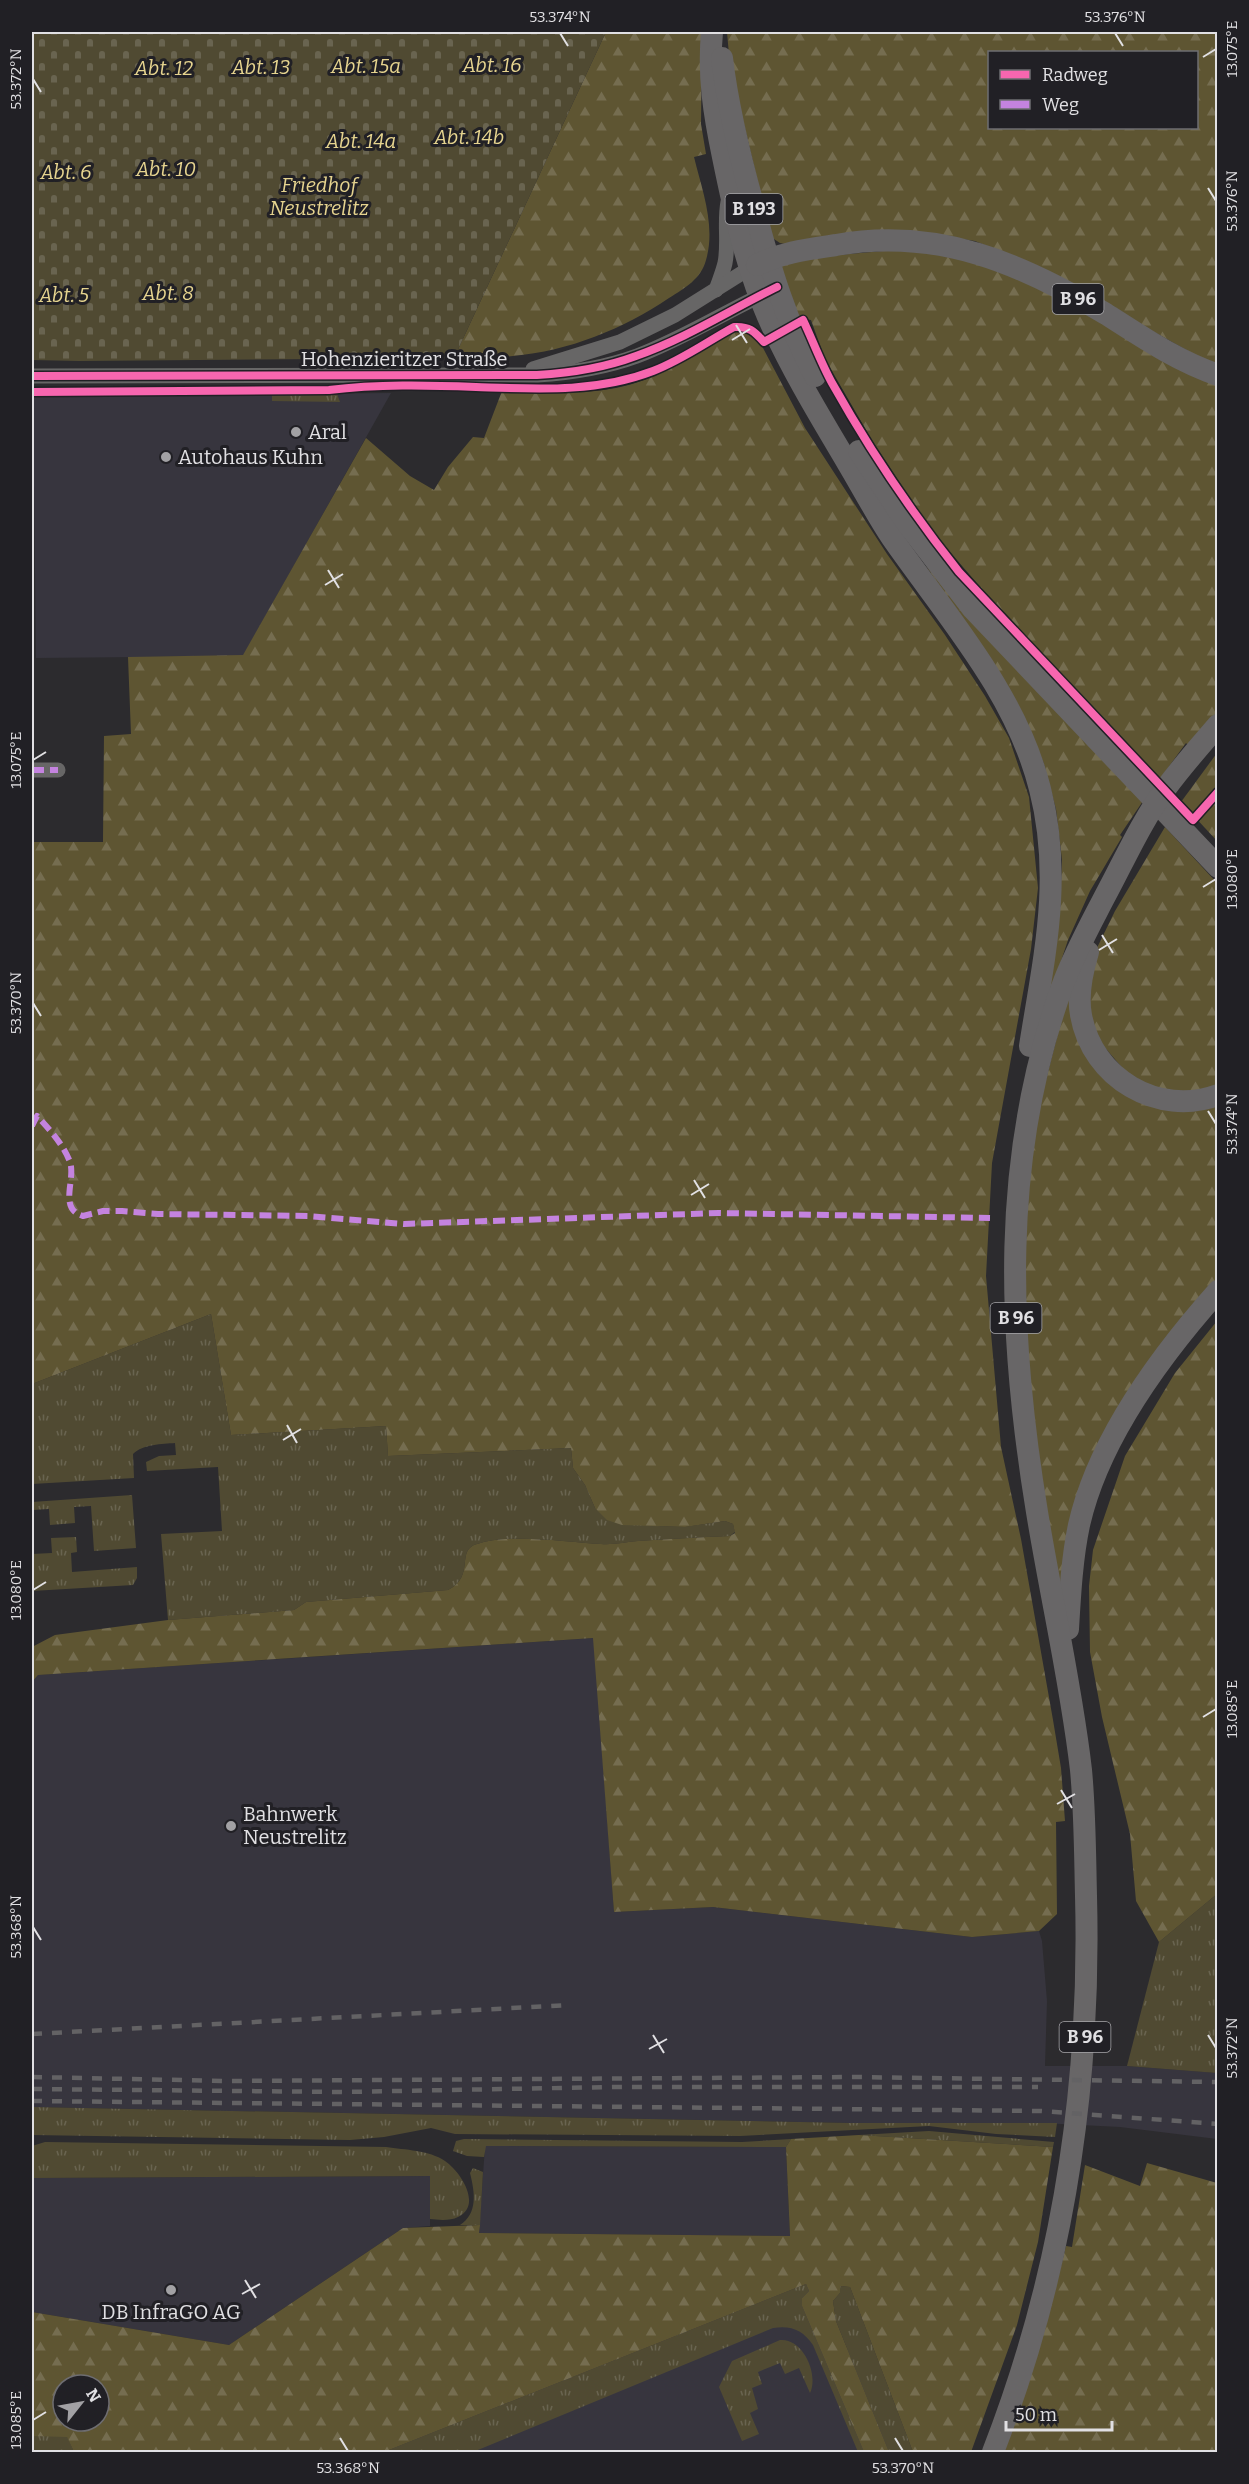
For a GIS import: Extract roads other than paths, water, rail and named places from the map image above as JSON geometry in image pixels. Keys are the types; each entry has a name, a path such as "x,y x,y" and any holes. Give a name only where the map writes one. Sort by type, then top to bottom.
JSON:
{"main road":[{"name":"B 193","path":"712,32 711,96 730,193 759,263"},
{"name":"B 193","path":"719,32 725,79 759,263"},
{"name":"B 96","path":"1026,1123 1029,1056 1052,890 1051,841 1040,786 1014,720 969,642 891,536 777,335 768,291 759,263 785,253 863,240 931,242 968,249 1008,263 1064,291 1147,341 1218,375"},
{"name":"B 96","path":"768,291 870,470 973,609"},
{"name":"B 96","path":"848,463 946,583 1218,867"},
{"name":"B 96","path":"993,2452 1036,2326 1056,2244 1075,2133 1088,1965 1085,1827 1081,1772 1065,1661 1037,1512 1024,1417 1015,1308 1015,1208 1026,1123 1039,1060 1063,984 1081,940 1130,845 1165,790 1218,725"},
{"name":"B 96","path":"1104,898 1085,962 1080,998 1085,1030 1099,1059 1122,1081 1160,1100 1186,1103 1218,1095"},
{"name":"B 96","path":"1065,1661 1079,1525 1098,1468 1125,1417 1180,1333 1218,1291"}],"street":[{"path":"716,290 725,266 727,241 725,216 730,193"},
{"name":"Hohenzieritzer Straße","path":"452,374 529,370 575,357 629,337 675,315 759,263"},
{"name":"Hohenzieritzer Straße","path":"32,376 537,375 595,368 636,356 768,291"},
{"path":"32,770 57,770"}],"railway":[{"path":"32,2034 569,2005"},
{"path":"32,2077 228,2081 853,2077 1218,2082"},
{"path":"32,2089 345,2092 612,2087 1038,2087"},
{"path":"32,2101 1041,2111 1218,2124"}],"place":[{"name":"Aral","path":"296,432"},
{"name":"Autohaus Kuhn","path":"166,457"},
{"name":"Bahnwerk Neustrelitz","path":"231,1826"},
{"name":"DB InfraGO AG","path":"171,2290"}],"park label":[{"name":"Abt. 16","path":"492,65"},
{"name":"Abt. 15a","path":"366,66"},
{"name":"Abt. 13","path":"261,67"},
{"name":"Abt. 12","path":"164,68"},
{"name":"Abt. 14b","path":"469,137"},
{"name":"Abt. 14a","path":"361,141"},
{"name":"Abt. 10","path":"166,169"},
{"name":"Abt. 6","path":"66,172"},
{"name":"Friedhof Neustrelitz","path":"319,196"},
{"name":"Abt. 8","path":"168,293"},
{"name":"Abt. 5","path":"64,295"}]}
